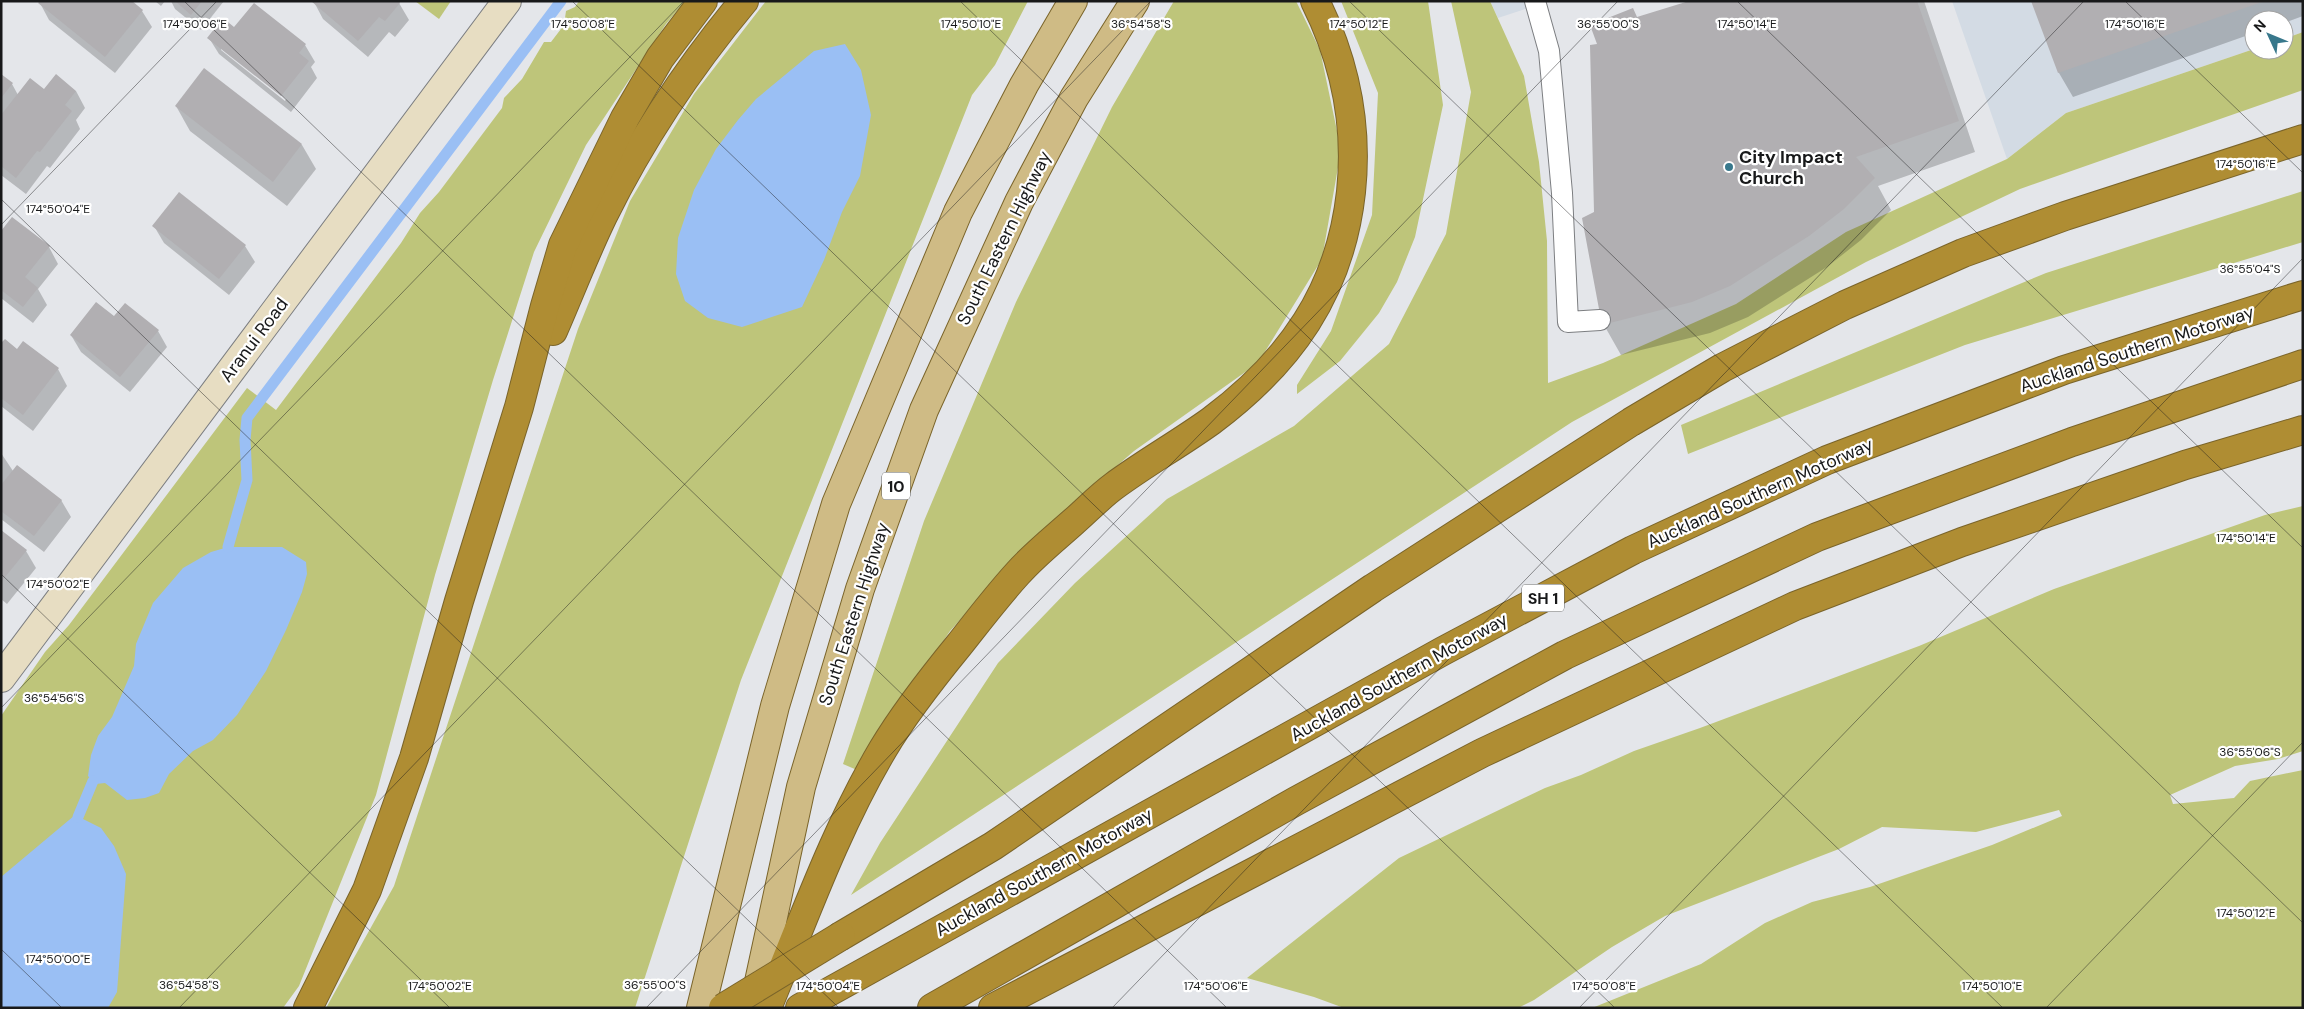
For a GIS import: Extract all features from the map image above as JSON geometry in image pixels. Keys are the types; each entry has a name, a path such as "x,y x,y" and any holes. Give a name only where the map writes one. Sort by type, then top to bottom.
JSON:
{"highway":[{"path":"308,1008 367,890 414,758 458,601 519,408 563,245 625,118 660,58 703,1"},
{"path":"519,408 602,218 623,178 651,128 685,76 744,1"},
{"path":"767,1008 852,806 883,748 920,693 1019,572 1110,489 1208,423 1242,397 1264,376 1295,342 1321,296 1340,252 1349,210 1353,167 1348,94 1335,45 1315,1"},
{"path":"723,1008 840,936 993,846 1373,588 1631,422 1722,368 1845,305 1963,253 2065,216 2303,139"},
{"name":"Auckland Southern Motorway","path":"800,1008 1443,651 1633,550 1845,453 2064,370 2303,295"},
{"path":"932,1008 1296,801 1565,654 1817,538 2072,442 2303,364"},
{"path":"993,1008 1482,752 1795,606 1962,542 2185,465 2303,430"}],"main road":[{"path":"701,1008 775,706 836,504 958,212 1024,85 1073,1"},
{"name":"South Eastern Highway","path":"754,1008 801,787 860,589 920,418 1019,202 1074,98 1135,1"}],"street":[{"name":"Aranui Road","path":"1,678 507,1"}],"lane":[{"path":"1535,1 1549,50 1562,193 1568,322 1600,320"}],"shaded area":[{"path":"1490,1 1550,1 1498,18"},
{"path":"1952,1 2303,1 2303,32 2294,35 2294,10 2244,10 2244,52 2066,113 2007,159"}],"green space":[{"path":"415,1 451,1 439,19"},
{"path":"579,1 685,1 666,24 586,145 534,252 493,380 435,575 376,795 299,986 283,1008 1,1008 1,716 45,652 69,625 247,388 276,410 401,243 420,213 439,192 502,108 504,98 522,79 544,42 551,42 564,25 566,11 575,7"},
{"path":"766,1 1028,1 995,65 972,95 741,680 635,1008 326,1008 394,886 578,329 630,201 694,94"},
{"path":"1174,1 1296,1 1320,50 1341,150 1322,259 1258,363 1134,451 1035,537 950,631 857,770 843,764 924,521 1016,302 1112,107"},
{"path":"1341,1 1428,1 1443,105 1415,237 1397,282 1379,313 1340,361 1297,394 1297,385 1331,331 1372,215 1378,93"},
{"path":"1451,1 1490,1 1524,76 1539,162 1547,241 1548,383 1603,363 1736,304 1846,232 2007,159 2066,113 2244,52 2244,60 2294,60 2294,35 2303,32 2303,90 2020,189 1866,262 1572,422 851,895 880,843 998,663 1075,583 1167,499 1294,426 1389,344 1446,234 1471,92"},
{"path":"2303,191 2303,242 1965,345 1688,454 1681,425 2046,273"},
{"path":"2303,506 2303,751 2278,759 2235,766 2170,795 2173,804 2234,798 2250,781 2303,770 2303,1008 1592,1008 1701,964 1765,923 1812,902 1870,887 1992,845 2062,816 2059,810 1976,832 1882,827 1839,849 1665,916 1612,947 1534,1000 1518,1008 1344,1008 1314,997 1247,978 1399,858 1545,788 1581,775 1634,751 1919,646 2054,589 2265,515"}],"water":[{"path":"845,44 861,70 871,115 860,176 842,212 824,260 802,307 742,327 708,318 685,301 676,274 678,238 694,190 716,149 756,99 814,51"},
{"path":"228,547 282,547 306,562 307,574 302,592 266,671 237,715 213,740 193,751 169,774 159,793 145,798 127,800 105,783 96,784 88,776 91,755 98,736 112,717 134,666 136,644 153,603 183,568 211,552"},
{"path":"75,815 101,828 114,846 126,874 117,992 108,1008 1,1008 1,877"}],"building":[{"path":"40,1 132,1 143,10 105,57 38,3"},
{"path":"175,1 202,1 191,15"},
{"path":"311,1 399,1 400,3 385,21 379,17 358,41"},
{"name":"City Impact Church","path":"1689,1 1917,1 1959,121 1856,157 1875,178 1844,209 1809,236 1730,286 1692,302 1602,325 1582,218 1594,212 1590,45 1597,44 1590,25 1633,8 1637,17"},
{"path":"2031,1 2262,1 2262,2 2058,73"},
{"path":"254,3 306,44 299,53 309,61 281,96 207,38 223,18 234,27"},
{"path":"204,68 302,144 273,182 175,106"},
{"path":"1,74 13,83 1,98"},
{"path":"56,74 76,91 65,105 72,111 40,152 37,151 16,178 1,166 1,115 30,78 44,89"},
{"path":"179,192 246,245 219,279 152,226"},
{"path":"12,217 50,246 25,277 38,288 23,307 1,290 1,231"},
{"path":"96,302 114,316 125,303 159,330 120,377 70,335"},
{"path":"5,339 17,349 23,341 59,368 23,415 1,398 1,343"},
{"path":"17,465 62,500 34,536 1,511 1,485"},
{"path":"1,530 27,550 1,582"}],"waterway":[{"path":"228,547 247,480 245,440 247,418 561,1"},
{"path":"78,817 93,781"}],"place":[{"name":"City Impact Church","path":"1729,167"}]}
